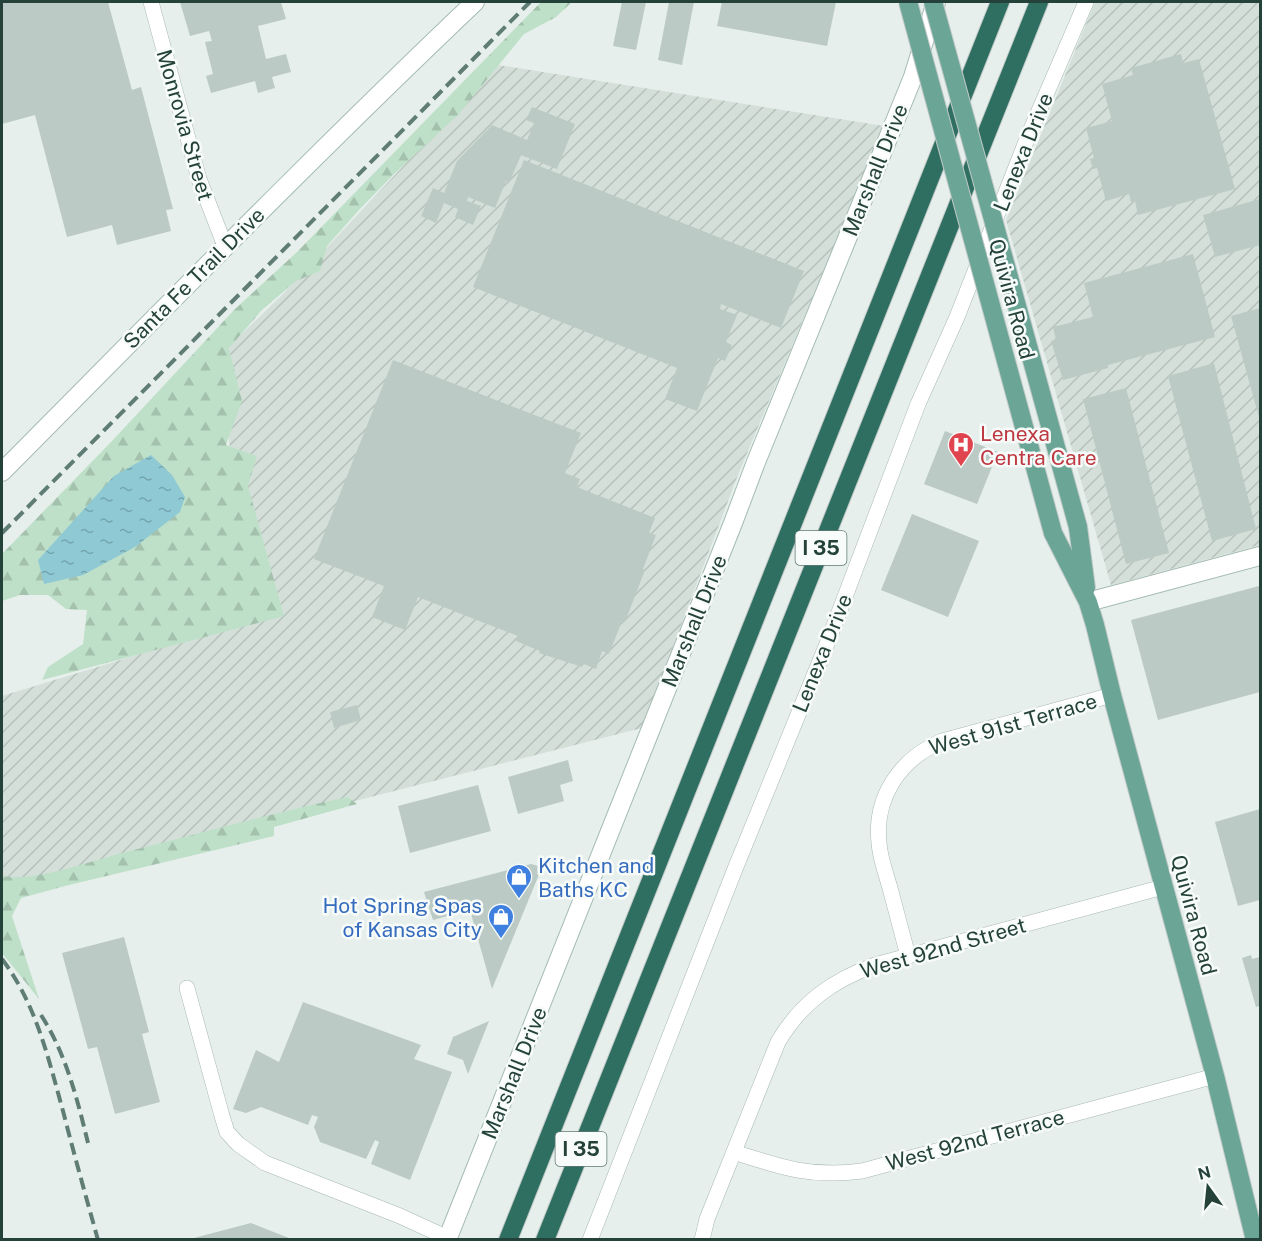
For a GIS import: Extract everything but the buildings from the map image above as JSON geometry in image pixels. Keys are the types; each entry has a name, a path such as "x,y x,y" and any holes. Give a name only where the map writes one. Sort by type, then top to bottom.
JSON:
{"highway":[{"name":"I 35","path":"508,1239 1000,2"},
{"name":"I 35","path":"545,1239 1040,2"}],"main road":[{"name":"Quivira Road","path":"908,2 1053,533 1088,602"},
{"name":"Quivira Road","path":"934,2 1078,527 1088,602 1215,1076 1254,1239"}],"street":[{"name":"Monrovia Street","path":"151,2 199,179 225,246"},
{"name":"Santa Fe Trail Drive","path":"387,86 461,2"},
{"name":"Santa Fe Trail Drive","path":"2,472 225,246 475,2"},
{"name":"Marshall Drive","path":"448,1238 756,462 913,77 934,2"},
{"name":"Lenexa Drive","path":"590,1239 735,869 829,639 918,404 957,317 1029,134 1086,2"},
{"path":"1088,602 1260,556"},
{"name":"West 91st Terrace","path":"908,956 879,845 878,823 882,801 902,768 927,747 942,741 1112,695"},
{"name":"West 92nd Street","path":"702,1239 707,1219 778,1042 812,999 856,971 1163,887"},
{"path":"187,988 227,1132 238,1144 265,1163 400,1216 448,1238"},
{"name":"West 92nd Terrace","path":"734,1152 784,1168 812,1174 862,1171 1215,1076"}],"shaded area":[{"path":"1095,2 1260,2 1260,545 1111,585 1006,220"},
{"path":"498,65 884,126 738,475 642,728 5,890 2,877 2,696 278,612 229,443 229,346 284,293"}],"green space":[{"path":"541,2 572,2 556,17 524,34 458,115 393,175 327,246 320,271 296,281 262,310 229,348 242,401 226,445 257,456 248,486 284,616 42,680 48,667 83,644 87,610 66,609 48,595 20,595 2,601 2,554 112,441 234,310 297,252"},
{"path":"348,797 357,804 274,827 274,836 21,898 12,916 39,999 2,953 2,876 46,874"}],"water":[{"path":"151,455 172,475 185,497 180,512 135,547 83,575 44,584 38,560 114,476"}],"railway":[{"path":"2,533 530,2"},
{"path":"2,959 24,994 40,1032 98,1240"},
{"path":"41,1015 64,1061 88,1143"}],"place":[{"name":"Lenexa Centra Care","path":"961,468"},
{"name":"Kitchen and Baths KC","path":"519,900"},
{"name":"Hot Spring Spas of Kansas City","path":"501,940"}]}
